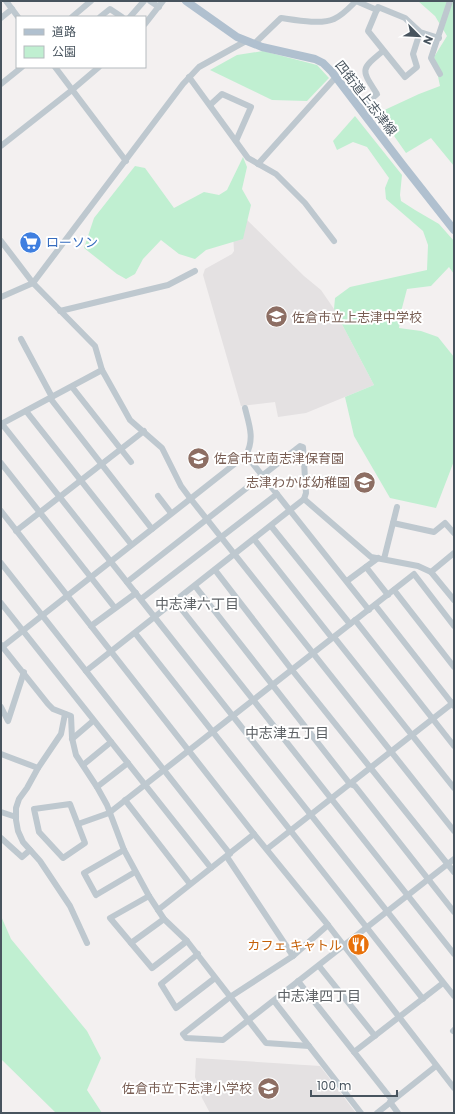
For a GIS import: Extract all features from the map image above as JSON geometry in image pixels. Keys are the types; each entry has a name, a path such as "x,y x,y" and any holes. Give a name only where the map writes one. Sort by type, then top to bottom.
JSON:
{"main road":[{"name":"四街道上志津線","path":"186,1 237,37 254,44 315,59 324,63 454,230"}],"street":[{"path":"73,16 91,1"},
{"path":"131,16 144,1"},
{"path":"150,1 159,7"},
{"path":"146,23 163,1"},
{"path":"254,44 281,18 319,22 333,20 345,12 356,1 377,10"},
{"path":"440,74 431,58 439,38 450,1"},
{"path":"1,18 10,4 17,16"},
{"path":"420,32 413,54 416,67 404,77 368,31 378,7 405,18 420,32 439,38"},
{"path":"101,16 110,9 120,16"},
{"path":"1,297 33,283 189,77 200,67 246,41"},
{"path":"360,109 377,94 365,74 369,63 383,51"},
{"path":"2,83 21,68"},
{"path":"56,68 126,161"},
{"path":"1,146 98,68"},
{"path":"189,77 248,158 276,174 305,203 334,241"},
{"path":"258,164 336,77"},
{"path":"210,105 222,94 251,107 236,141"},
{"path":"1,241 33,283 95,346 102,370 130,420 162,448 181,486 190,498 454,831"},
{"path":"60,311 168,285 195,271"},
{"path":"21,339 51,398 152,528"},
{"path":"102,370 2,424 454,996"},
{"path":"72,387 131,462"},
{"path":"245,408 252,437 251,444 246,455 2,646 48,704 53,709 71,716 72,738 76,755 98,787 107,805 124,850 135,872 164,919 198,954 266,1043 309,1046"},
{"path":"26,411 131,544"},
{"path":"16,531 144,431"},
{"path":"86,672 304,499 306,493 303,447 300,446 127,582"},
{"path":"246,455 347,581 372,608 453,704 267,849"},
{"path":"1,463 115,608"},
{"path":"141,599 277,494"},
{"path":"158,496 171,513"},
{"path":"304,499 371,557 418,566 431,572 454,600"},
{"path":"347,581 366,567 381,559 397,507"},
{"path":"1,511 254,834 328,925 454,1088"},
{"path":"393,523 434,532 445,523 454,533"},
{"path":"271,526 353,622 454,746"},
{"path":"254,539 454,788"},
{"path":"431,572 453,555"},
{"path":"1,563 164,770 228,856 293,956"},
{"path":"366,567 388,595"},
{"path":"215,570 292,670 454,872"},
{"path":"78,824 109,813 414,574 454,626"},
{"path":"195,586 272,686 454,912"},
{"path":"394,590 454,667"},
{"path":"91,626 136,593"},
{"path":"175,601 454,954"},
{"path":"1,603 211,868"},
{"path":"135,633 423,999"},
{"path":"1,707 8,721 24,672"},
{"path":"66,714 61,734 38,768 27,788 18,799 16,817 18,831 23,842 40,861 70,906 87,943"},
{"path":"72,738 93,721"},
{"path":"83,765 111,742"},
{"path":"1,754 38,768"},
{"path":"98,787 128,763"},
{"path":"125,800 190,884"},
{"path":"70,804 78,824 84,843 63,858 39,832 34,809 70,804"},
{"path":"1,812 16,817"},
{"path":"158,910 254,834"},
{"path":"1,838 22,857 30,850"},
{"path":"124,850 84,873 96,895 135,872"},
{"path":"328,925 293,956 230,997 183,1034 186,1038 223,1040 454,859"},
{"path":"149,896 110,918 152,968 187,941"},
{"path":"131,943 164,919"},
{"path":"198,954 161,984 176,1008 215,978"},
{"path":"319,966 375,1036"},
{"path":"298,982 354,1052 391,1101 398,1113"},
{"path":"354,1052 443,983"},
{"path":"274,1001 361,1113"},
{"path":"377,1113 436,1066"},
{"path":"448,1081 454,1077"}],"shaded area":[{"name":"佐倉市立上志津中学校","path":"242,215 304,276 321,290 334,309 374,385 306,413 278,417 275,402 241,406 203,275 205,269 232,254 234,251 232,217"},
{"name":"佐倉市立下志津小学校","path":"196,1058 320,1066 356,1113 210,1113 202,1098 195,1077"}],"green space":[{"path":"418,1 454,1 454,166 431,138 406,153 378,113 440,86 434,57 447,36 435,16"},
{"path":"263,51 317,65 329,78 307,101 272,100 210,70 237,55"},
{"path":"355,116 402,175 400,195 401,201 439,224 454,241 454,274 449,267 431,286 407,289 399,328 421,331 438,337 454,357 454,461 436,508 390,498 354,436 345,397 374,385 334,309 335,298 350,287 427,270 428,245 423,231 386,199 385,188 389,178 367,147 353,142 337,150 333,141"},
{"path":"243,157 247,167 242,189 251,205 243,239 206,250 195,259 179,254 161,240 143,259 135,274 126,279 117,274 84,248 94,218 135,166 145,168 174,208 204,192 219,195 227,190"},
{"path":"1,916 11,939 87,1031 101,1058 87,1090 102,1113 56,1113 1,1059"}],"place":[{"name":"ローソン","path":"31,242"},
{"name":"佐倉市立上志津中学校","path":"277,317"},
{"name":"佐倉市立南志津保育園","path":"199,458"},
{"name":"志津わかば幼稚園","path":"365,482"},
{"name":"カフェ キャトル","path":"358,945"},
{"name":"佐倉市立下志津小学校","path":"268,1088"}],"district":[{"name":"中志津六丁目","path":"197,604"},
{"name":"中志津五丁目","path":"287,733"},
{"name":"中志津四丁目","path":"319,996"}]}
